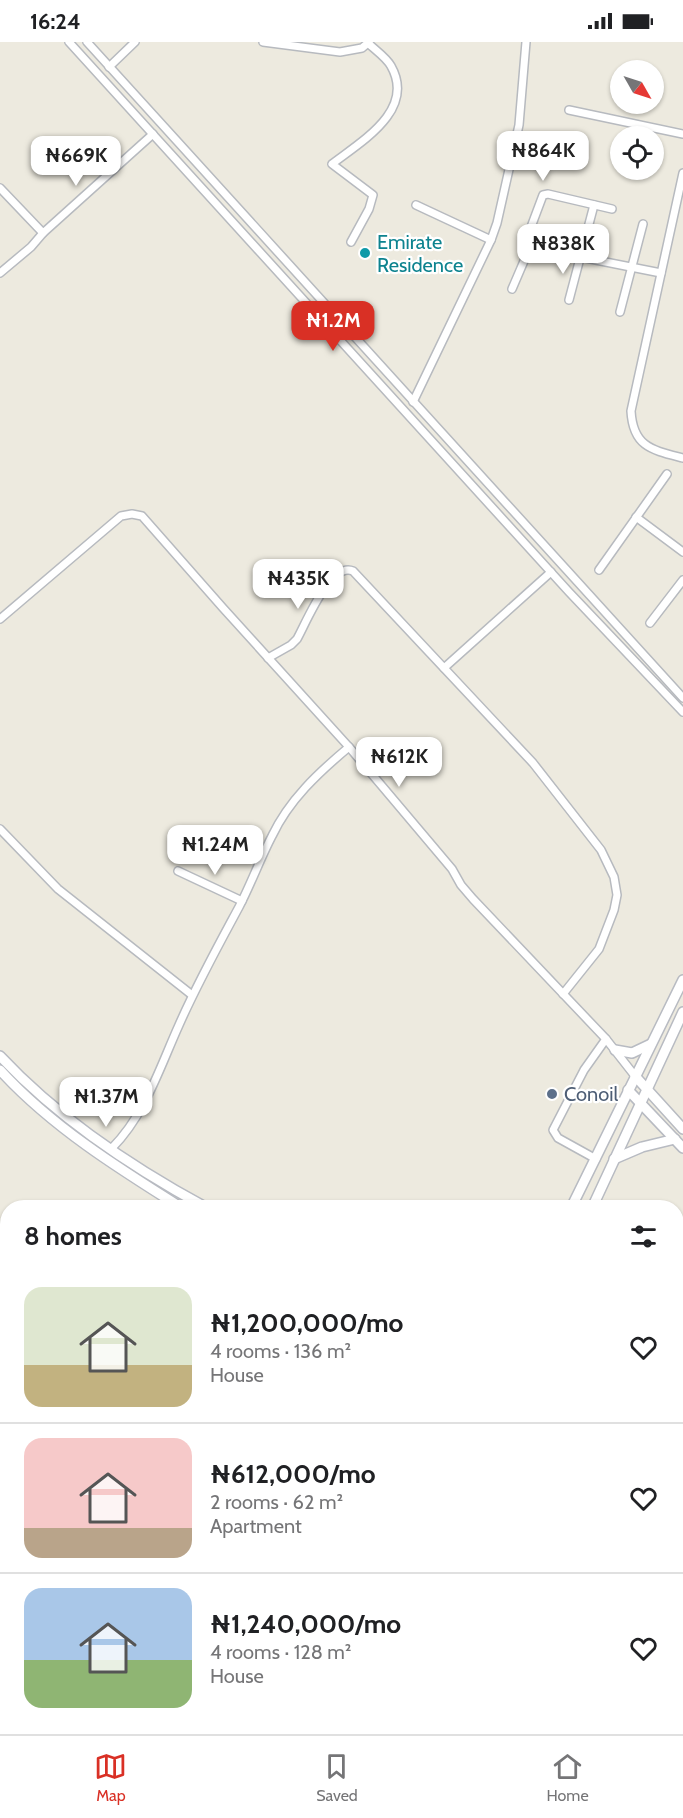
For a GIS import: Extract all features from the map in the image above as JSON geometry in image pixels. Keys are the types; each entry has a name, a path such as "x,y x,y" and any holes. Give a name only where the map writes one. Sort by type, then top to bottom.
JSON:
{"main road":[{"path":"575,1200 683,980"},
{"path":"596,1200 683,1012"},
{"path":"615,1050 632,1053 651,1044"},
{"path":"1,1063 62,1112 150,1176 193,1200"},
{"path":"1,1063 15,1086 102,1156 170,1200"},
{"path":"634,1076 683,1129"},
{"path":"628,1090 683,1148"},
{"path":"614,1159 642,1147 675,1139"}],"street":[{"path":"69,42 551,572 681,710"},
{"path":"87,42 682,696 681,710"},
{"path":"109,67 135,42"},
{"path":"263,42 340,52 362,48 369,42 391,64 399,85 396,104 384,122 332,164 373,195 369,209 351,242"},
{"path":"413,402 491,240 500,212 519,125 526,42"},
{"path":"112,88 122,79"},
{"path":"568,110 683,134"},
{"path":"0,273 153,134"},
{"path":"683,172 679,205 631,411 632,424 639,441 652,450 683,458"},
{"path":"0,188 44,233"},
{"path":"512,289 530,247 531,227 543,195 548,194 612,209"},
{"path":"416,205 491,240"},
{"path":"569,300 594,205"},
{"path":"620,312 643,224"},
{"path":"530,247 662,273"},
{"path":"599,570 667,474"},
{"path":"0,619 121,516 132,514 142,516 349,747 452,869 461,885 473,899 606,1039 634,1076"},
{"path":"636,517 683,552"},
{"path":"268,658 297,639 326,585 343,569 349,569 533,763 601,850 614,877 617,895 608,930 600,949 563,994"},
{"path":"444,668 551,572"},
{"path":"650,623 683,580"},
{"path":"112,1148 127,1133 146,1099 192,996 242,901 273,834 296,797 320,771 349,747"},
{"path":"0,830 58,889 192,996"},
{"path":"178,871 242,901"},
{"path":"596,1159 558,1138 553,1130 584,1070 606,1039"}],"place":[{"name":"Emirate Residence","path":"365,253"},
{"name":"Conoil","path":"552,1094"}]}
